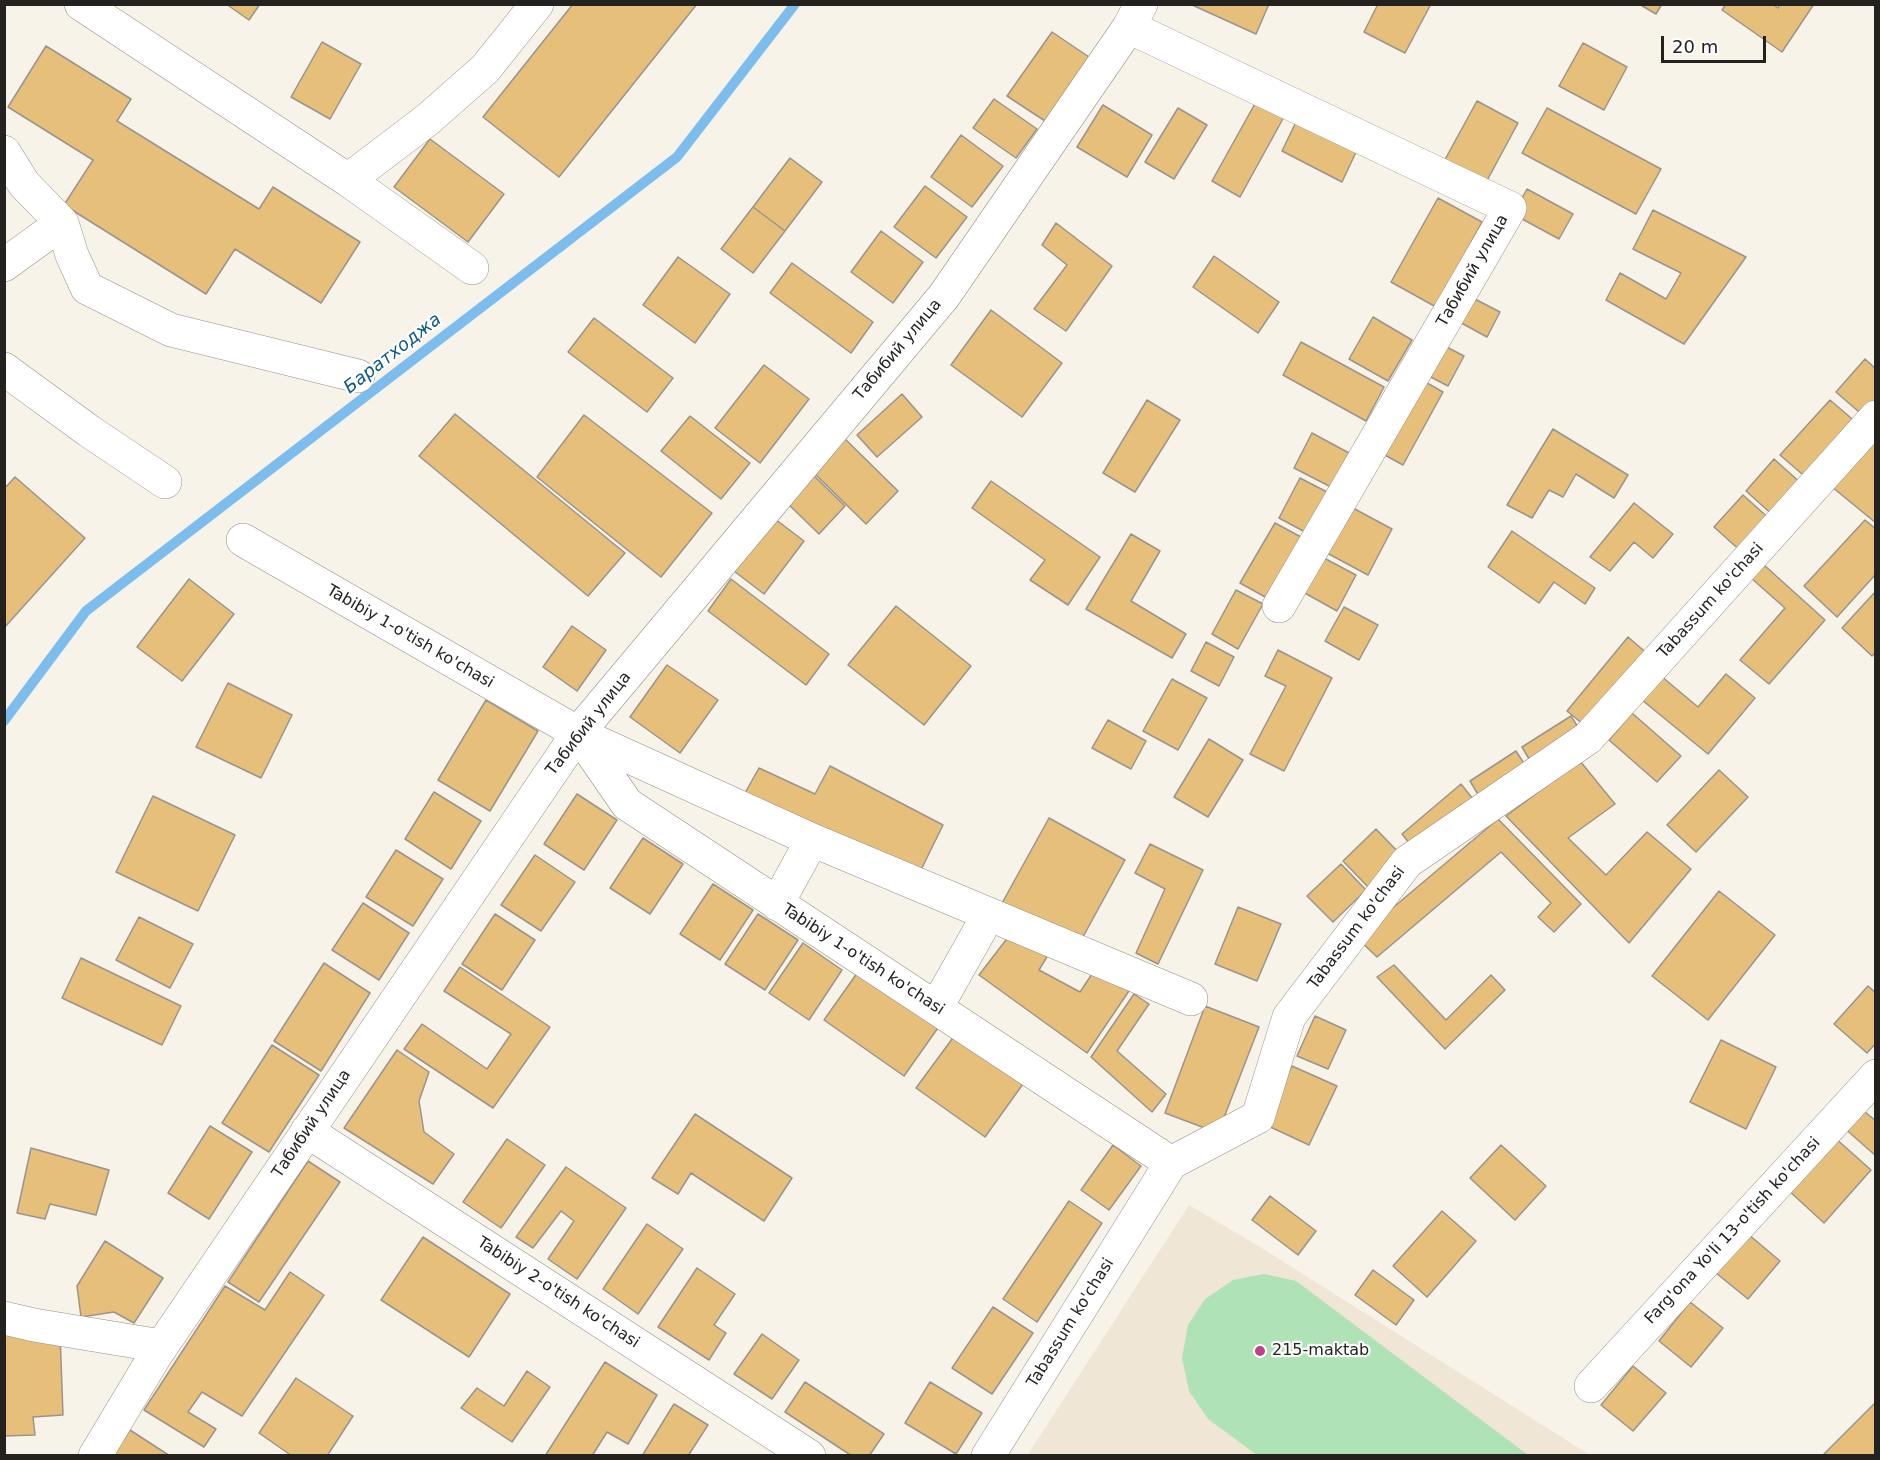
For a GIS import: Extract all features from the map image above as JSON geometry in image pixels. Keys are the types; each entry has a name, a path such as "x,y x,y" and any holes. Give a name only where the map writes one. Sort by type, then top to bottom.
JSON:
{"street":[{"path":"81,4 348,180 472,268"},
{"path":"348,180 427,120 485,69 537,4"},
{"name":"Табибий улица","path":"95,1455 161,1346 578,733 944,296 1135,16 1510,208 1279,606"},
{"path":"4,152 24,184 62,223 72,255 87,288 171,330 358,376"},
{"path":"4,264 62,223"},
{"path":"4,369 165,482"},
{"name":"Tabassum ko'chasi","path":"988,1455 1171,1163 1258,1117 1289,1017 1407,862 1588,738 1875,417"},
{"name":"Tabibiy 1-o'tish ko'chasi","path":"243,540 578,733 812,840 1191,999"},
{"name":"Tabibiy 1-o'tish ko'chasi","path":"578,733 627,804 1171,1163"},
{"path":"777,903 812,840"},
{"path":"936,1008 989,914"},
{"name":"Farg'ona Yo'li 13-o'tish ko'chasi","path":"1591,1386 1875,1076"},
{"name":"Tabibiy 2-o'tish ko'chasi","path":"307,1131 808,1455"},
{"path":"4,1318 161,1346"}],"shaded area":[{"name":"215-maktab","path":"1189,1205 1260,1247 1590,1455 1027,1456"}],"green space":[{"path":"1264,1274 1296,1281 1528,1455 1257,1455 1208,1419 1189,1391 1182,1358 1188,1325 1205,1299 1233,1280"}],"building":[{"path":"226,4 260,4 249,20"},
{"path":"573,4 697,4 559,177 483,117"},
{"path":"1190,4 1269,4 1256,34"},
{"path":"1378,4 1431,4 1405,53 1364,32"},
{"path":"1639,4 1662,4 1656,14"},
{"path":"1726,4 1772,4 1778,8 1780,4 1814,4 1782,52 1722,10"},
{"path":"1052,32 1089,57 1045,121 1007,96"},
{"path":"322,42 361,64 330,119 291,97"},
{"path":"1583,43 1627,67 1604,110 1559,86"},
{"path":"46,46 131,99 117,121 259,209 273,187 360,242 321,303 235,249 206,294 64,205 93,160 8,107"},
{"path":"994,99 1037,129 1016,158 973,128"},
{"path":"1257,100 1285,115 1240,197 1212,181"},
{"path":"1477,101 1518,123 1483,188 1442,165"},
{"path":"1103,105 1152,135 1127,177 1077,147"},
{"path":"1178,108 1207,125 1174,179 1145,162"},
{"path":"1547,108 1661,169 1636,214 1522,153"},
{"path":"1297,120 1357,150 1342,182 1282,151"},
{"path":"961,135 1003,166 972,207 931,177"},
{"path":"430,139 504,194 468,242 394,187"},
{"path":"790,158 822,182 785,231 753,207"},
{"path":"925,186 967,217 936,258 894,227"},
{"path":"1527,189 1573,214 1559,239 1513,214"},
{"path":"1438,198 1482,222 1436,307 1391,282"},
{"path":"753,207 785,231 753,273 721,249"},
{"path":"1653,210 1746,257 1684,344 1606,300 1620,273 1666,299 1681,273 1633,249"},
{"path":"1056,223 1112,266 1066,331 1034,309 1067,265 1042,245"},
{"path":"881,231 923,262 893,303 851,272"},
{"path":"1214,256 1279,302 1258,333 1193,287"},
{"path":"678,257 730,294 695,343 643,305"},
{"path":"792,263 873,322 851,353 770,293"},
{"path":"1467,295 1500,312 1487,337 1454,319"},
{"path":"991,310 1062,363 1022,417 951,365"},
{"path":"1373,317 1412,340 1388,381 1349,359"},
{"path":"594,318 673,378 647,412 568,352"},
{"path":"1301,342 1384,387 1366,421 1283,375"},
{"path":"1439,343 1464,356 1448,386 1423,373"},
{"path":"1865,359 1876,369 1876,407 1866,418 1836,392"},
{"path":"764,365 809,399 760,463 715,428"},
{"path":"1420,379 1443,392 1403,465 1381,453"},
{"path":"902,394 922,417 877,457 857,435"},
{"path":"1147,400 1180,420 1135,492 1103,473"},
{"path":"1830,400 1858,424 1809,480 1780,455"},
{"path":"455,414 625,553 588,596 419,456"},
{"path":"584,415 712,513 661,577 537,477"},
{"path":"690,416 750,463 721,499 661,451"},
{"path":"1553,429 1628,475 1614,498 1576,474 1563,497 1549,490 1532,518 1507,505"},
{"path":"1312,433 1349,453 1331,487 1294,468"},
{"path":"842,436 898,491 866,524 810,469"},
{"path":"1876,440 1876,523 1832,487"},
{"path":"1774,459 1803,485 1775,517 1746,491"},
{"path":"809,471 845,506 819,534 782,498"},
{"path":"15,477 85,538 4,628 4,489"},
{"path":"1300,478 1327,492 1305,532 1279,518"},
{"path":"991,481 1100,557 1068,605 1030,580 1045,560 972,508"},
{"path":"1743,495 1772,521 1744,554 1714,527"},
{"path":"1634,503 1673,534 1653,558 1634,542 1610,571 1590,557"},
{"path":"1351,507 1392,529 1368,575 1327,553"},
{"path":"775,519 804,541 764,594 734,571"},
{"path":"1865,520 1876,529 1876,574 1837,617 1804,586"},
{"path":"1275,523 1301,537 1267,598 1240,583"},
{"path":"1512,531 1595,588 1585,604 1554,582 1539,603 1488,567"},
{"path":"1131,534 1160,551 1131,601 1186,634 1172,658 1086,609"},
{"path":"1322,557 1356,575 1337,611 1303,592"},
{"path":"1764,565 1825,620 1769,684 1740,660 1785,608 1751,578"},
{"path":"189,579 234,614 182,681 137,647"},
{"path":"731,579 829,654 806,685 708,611"},
{"path":"1236,590 1263,604 1238,649 1212,634"},
{"path":"1876,591 1876,652 1872,656 1842,628"},
{"path":"896,606 971,666 924,725 848,665"},
{"path":"1344,607 1378,625 1359,660 1325,641"},
{"path":"572,626 606,650 577,691 543,667"},
{"path":"1628,637 1650,656 1589,729 1567,711"},
{"path":"1206,642 1234,657 1219,686 1191,671"},
{"path":"1278,650 1332,678 1284,771 1250,754 1286,686 1265,676"},
{"path":"667,665 718,700 680,753 630,717"},
{"path":"1726,674 1755,698 1708,754 1642,700 1661,676 1698,707"},
{"path":"1172,679 1207,698 1178,750 1143,731"},
{"path":"228,683 292,715 261,778 196,747"},
{"path":"486,700 538,731 490,811 438,780"},
{"path":"1632,713 1681,756 1657,782 1609,740"},
{"path":"1571,716 1581,732 1532,764 1522,747"},
{"path":"1108,720 1146,741 1131,769 1092,748"},
{"path":"1209,739 1243,760 1208,817 1174,797"},
{"path":"1516,751 1525,765 1479,796 1470,781"},
{"path":"1580,761 1615,804 1568,838 1606,875 1647,832 1691,869 1629,943 1506,816"},
{"path":"830,766 943,825 917,878 745,793 759,768 815,794"},
{"path":"1719,770 1748,797 1696,852 1667,825"},
{"path":"1461,784 1473,799 1414,849 1402,834"},
{"path":"434,792 481,821 451,869 405,839"},
{"path":"577,794 617,820 584,870 544,844"},
{"path":"153,796 235,835 198,911 116,872"},
{"path":"1049,818 1125,860 1078,946 1001,905"},
{"path":"1498,819 1581,904 1554,932 1538,917 1551,903 1501,852 1377,957 1357,938"},
{"path":"1376,829 1402,856 1369,888 1343,861"},
{"path":"643,838 683,864 650,914 610,888"},
{"path":"1150,844 1203,870 1158,964 1136,953 1165,889 1135,873"},
{"path":"396,850 443,879 413,926 366,897"},
{"path":"535,855 575,882 541,931 501,905"},
{"path":"1341,864 1366,890 1333,922 1307,896"},
{"path":"713,884 753,910 720,960 680,934"},
{"path":"1719,891 1775,935 1708,1020 1652,976"},
{"path":"363,903 409,933 379,980 332,950"},
{"path":"1238,907 1281,924 1257,981 1215,964"},
{"path":"495,914 535,940 502,990 462,964"},
{"path":"758,914 798,940 765,990 725,964"},
{"path":"139,917 193,944 170,988 116,960"},
{"path":"1009,936 1048,955 1039,970 1080,992 1096,968 1131,988 1087,1053 979,975"},
{"path":"803,943 842,970 809,1020 769,993"},
{"path":"81,958 181,1006 162,1045 62,998"},
{"path":"324,963 370,993 321,1071 274,1041"},
{"path":"1394,965 1446,1020 1491,975 1505,990 1445,1049 1377,977"},
{"path":"460,967 550,1027 493,1108 404,1049 422,1024 487,1069 511,1034 444,991"},
{"path":"860,969 940,1025 904,1076 824,1020"},
{"path":"1868,986 1876,993 1876,1043 1867,1053 1834,1024"},
{"path":"1134,994 1149,1004 1117,1051 1166,1094 1152,1112 1091,1057"},
{"path":"1205,1006 1259,1027 1218,1133 1165,1113"},
{"path":"1315,1016 1346,1030 1328,1069 1297,1056"},
{"path":"955,1035 1023,1084 985,1137 916,1088"},
{"path":"1721,1040 1776,1067 1746,1129 1690,1102"},
{"path":"272,1045 319,1075 269,1152 222,1123"},
{"path":"397,1050 429,1072 419,1101 424,1132 454,1154 433,1184 344,1128"},
{"path":"1292,1066 1337,1086 1309,1145 1264,1124"},
{"path":"1859,1107 1876,1121 1876,1156 1842,1126"},
{"path":"695,1114 792,1178 764,1221 691,1173 678,1194 652,1178"},
{"path":"210,1126 252,1152 209,1219 168,1193"},
{"path":"1834,1137 1871,1170 1824,1223 1787,1189"},
{"path":"507,1139 545,1165 501,1228 463,1202"},
{"path":"1113,1145 1141,1166 1109,1210 1081,1190"},
{"path":"1501,1145 1546,1186 1515,1220 1470,1178"},
{"path":"31,1148 109,1170 96,1215 50,1204 45,1219 17,1213"},
{"path":"308,1161 340,1182 259,1302 228,1282"},
{"path":"566,1167 626,1208 577,1279 548,1259 574,1221 561,1211 533,1248 516,1237"},
{"path":"1270,1196 1316,1231 1298,1255 1252,1220"},
{"path":"1069,1201 1102,1223 1037,1322 1003,1299"},
{"path":"1442,1211 1476,1241 1427,1297 1393,1266"},
{"path":"647,1224 683,1249 638,1314 603,1289"},
{"path":"1748,1234 1780,1261 1748,1299 1716,1273"},
{"path":"423,1237 510,1294 469,1357 381,1300"},
{"path":"105,1241 163,1278 134,1323 114,1312 81,1317 77,1286"},
{"path":"697,1268 735,1294 714,1325 726,1333 709,1360 658,1327"},
{"path":"1373,1270 1414,1300 1396,1325 1355,1295"},
{"path":"290,1272 324,1295 242,1416 202,1392 188,1412 216,1429 204,1447 144,1410 225,1286 265,1310"},
{"path":"1690,1302 1723,1328 1691,1367 1659,1341"},
{"path":"993,1307 1033,1333 992,1394 952,1368"},
{"path":"60,1333 63,1415 33,1417 35,1435 4,1436 4,1335"},
{"path":"762,1334 799,1360 772,1399 734,1374"},
{"path":"605,1362 657,1395 628,1444 607,1432 592,1456 545,1456"},
{"path":"1633,1366 1666,1393 1633,1431 1601,1405"},
{"path":"527,1371 550,1387 512,1442 461,1408 477,1388 504,1406"},
{"path":"296,1378 353,1416 327,1456 292,1456 259,1433"},
{"path":"805,1382 884,1434 869,1456 852,1456 785,1412"},
{"path":"930,1382 982,1413 956,1454 905,1423"},
{"path":"1876,1402 1876,1456 1822,1456"},
{"path":"674,1404 708,1425 688,1456 642,1456"},
{"path":"130,1430 170,1456 112,1456"}],"waterway":[{"name":"Баратходжа","path":"4,721 86,611 677,157 795,4"}],"place":[{"name":"215-maktab","path":"1260,1351"}]}
